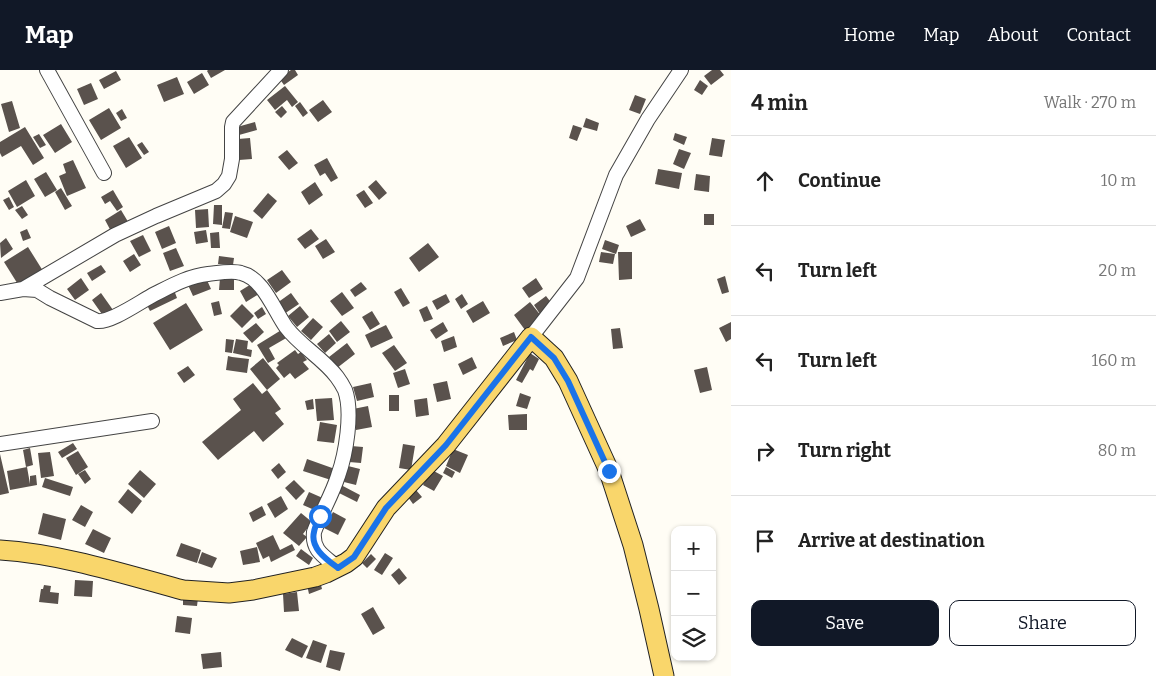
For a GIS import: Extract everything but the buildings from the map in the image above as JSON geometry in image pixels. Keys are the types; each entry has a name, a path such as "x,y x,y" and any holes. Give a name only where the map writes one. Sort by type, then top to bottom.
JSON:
{"main road":[{"path":"0,550 24,551 59,558 184,590 229,593 315,577 338,568 354,557 386,508 446,445 531,337 554,358 568,381 609,471 633,545 664,676"}],"street":[{"path":"48,70 104,174"},
{"path":"0,293 22,288 115,235 216,191 229,176 232,160 233,122 282,70"},
{"path":"531,337 577,278 616,174 648,119 681,70"},
{"path":"22,288 37,290 102,322 154,294 206,274 240,272 257,282 289,332 336,375 346,392 348,415 347,440 344,454 338,476 314,532 313,541 322,555 338,568"},
{"path":"0,444 152,421"}],"route":[{"path":"320,516 313,541 322,555 338,568 354,557 386,508 446,445 531,337 554,358 568,381 609,471"}]}
